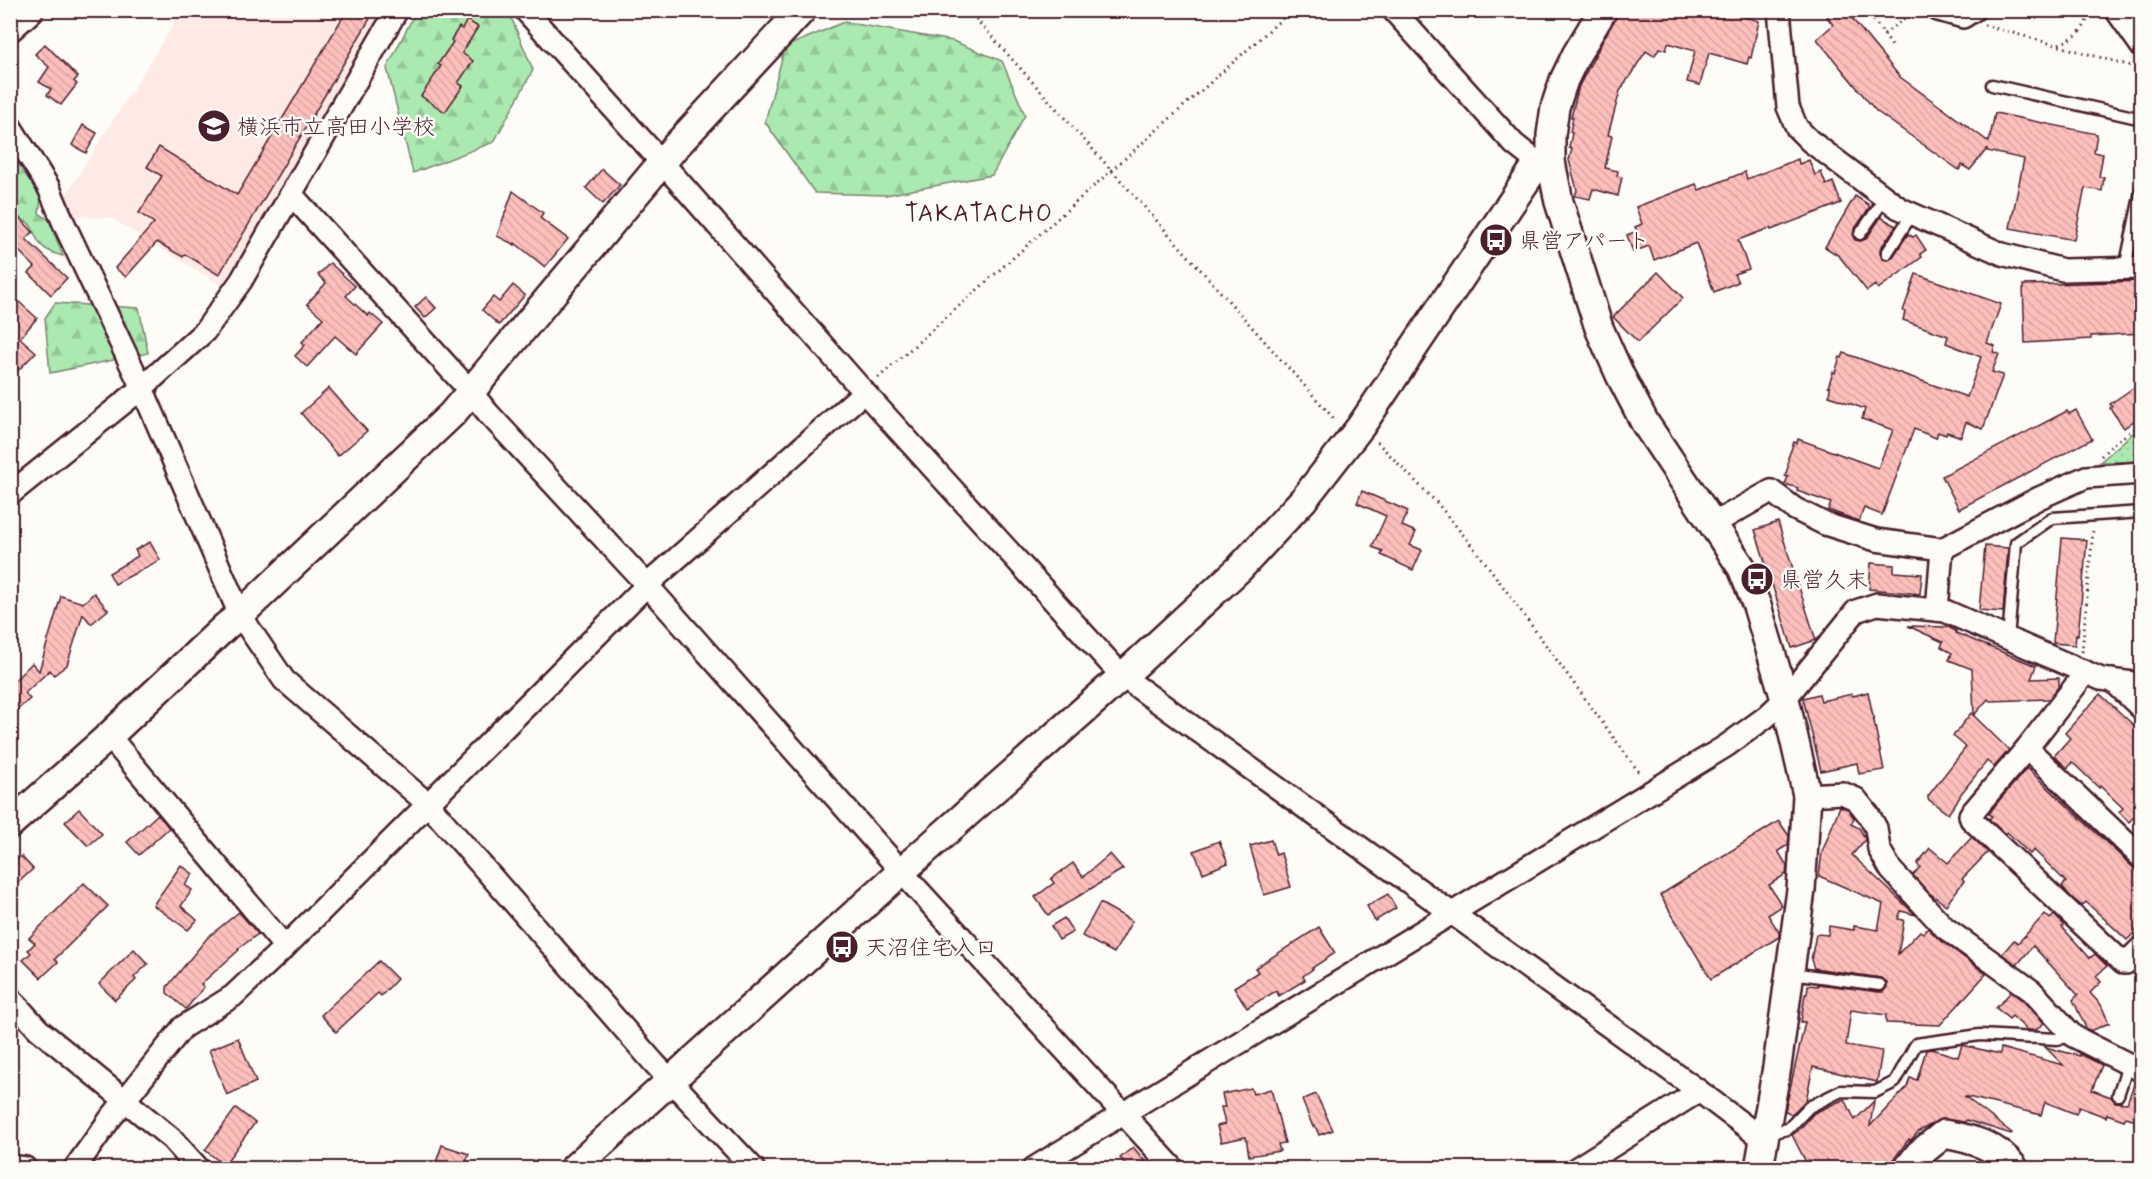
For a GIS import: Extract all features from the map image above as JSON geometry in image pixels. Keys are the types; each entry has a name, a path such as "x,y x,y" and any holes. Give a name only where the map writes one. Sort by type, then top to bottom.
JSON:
{"street":[{"path":"10,27 29,10"},
{"path":"10,494 141,388 205,331 241,281 397,10"},
{"path":"525,10 864,392 1122,676 1765,1137 1783,1168"},
{"path":"10,824 240,615 452,414 662,162 802,10"},
{"path":"1393,10 1514,144 1544,163 1559,202 1599,328 1620,375 1645,423 1742,568 1757,606 1785,699 1807,795 1801,890 1759,1168"},
{"path":"574,1168 1239,569 1304,499 1357,431 1544,163 1555,107 1564,80 1603,10"},
{"path":"1779,10 1788,107 1797,128 1810,141 1886,197 1912,214 2002,254 2063,270 2133,268"},
{"path":"1938,10 1963,17 1975,17"},
{"path":"2116,10 2142,47"},
{"path":"10,126 49,188 141,388 240,615 284,680 428,804 671,1081 753,1168"},
{"path":"291,194 1173,1168"},
{"path":"75,1168 110,1119 183,1028 233,996 285,947 647,585 864,392"},
{"path":"1713,524 1771,491 1795,509 1825,524 1876,540 1942,549 2039,498 2086,477 2142,473"},
{"path":"1937,610 1942,549"},
{"path":"1034,1168 1726,746 1766,717 1785,699 1856,612 1877,604 1945,611 2101,679 2142,684"},
{"path":"2083,671 2027,748 1970,815 1971,819 2123,963 2126,963 2142,947"},
{"path":"2112,680 2142,709"},
{"path":"109,736 285,947"},
{"path":"2027,748 2142,858"},
{"path":"1807,795 1842,794 1856,799 1876,828 1879,849 1891,870 1945,928 2032,991 2073,1036 2135,1068"},
{"path":"10,998 38,1029 172,1140 198,1168"},
{"path":"1577,1168 1700,1091"},
{"path":"1908,1168 1919,1154 1944,1134 1980,1141 2007,1158 2014,1168"},
{"path":"10,1166 26,1168"}],"lane":[{"path":"1992,86 2142,119"},
{"path":"2133,268 2142,187"},
{"path":"1860,234 1886,197"},
{"path":"1887,253 1912,214"},
{"path":"2008,639 2016,543 2052,518 2142,512"},
{"path":"1790,973 1880,985"},
{"path":"1765,1137 1788,1129 1809,1107 1842,1091 1875,1092 1895,1082 1916,1044 1980,1035 2057,1040 2073,1036"},
{"path":"2118,1095 2135,1068"}],"path":[{"path":"968,10 1326,411 1357,431 1438,504 1485,562 1653,791"},
{"path":"864,392 1292,10"},
{"path":"1867,10 1892,46"},
{"path":"1884,34 1915,10"},
{"path":"2057,45 2073,39 2084,28 2089,10"},
{"path":"1975,17 2057,45 2142,69"},
{"path":"2086,477 2096,460 2114,443 2142,424"},
{"path":"2083,671 2094,516"}],"shaded area":[{"name":"横浜市立高田小学校","path":"182,11 390,11 360,57 224,287 111,218 74,216 66,195"}],"green space":[{"path":"508,10 533,70 494,142 413,173 387,68 416,11"},
{"path":"844,22 953,41 1002,61 1025,115 992,175 886,195 815,193 765,122 785,47"},
{"path":"11,138 41,200 39,213 49,220 63,256 43,247 37,240 32,227 25,221 11,217"},
{"path":"55,303 139,308 148,353 50,373 45,318"},
{"path":"2141,430 2141,462 2100,462 2133,433"}],"building":[{"path":"347,10 375,10 219,275 185,254 183,257 157,242 126,277 115,268 154,223 139,213 162,176 147,167 159,147 237,195"},
{"path":"1619,10 1722,10 1759,21 1751,58 1749,57 1747,64 1709,53 1700,85 1687,82 1695,51 1668,43 1666,50 1660,48 1654,56 1646,51 1620,91 1608,135 1612,136 1605,168 1618,171 1617,176 1622,177 1618,196 1593,189 1590,199 1575,196 1577,190 1569,160 1572,149 1569,148 1572,133 1570,132 1573,117 1571,117 1579,86"},
{"path":"1835,10 1845,10 1900,77 1989,142 1995,113 2097,134 2094,152 2103,154 2099,177 2104,177 2102,191 2085,188 2074,240 2010,228 2024,159 1987,151 1987,149 1970,170 1962,165 1959,170 1876,111 1817,39 1833,25 1827,17"},
{"path":"467,20 478,27 462,53 473,61 458,83 463,86 445,112 421,96 441,66 438,64 453,42 451,40 459,27 462,29"},
{"path":"45,44 78,77 74,81 77,84 61,105 47,95 51,89 39,82 49,67 35,54"},
{"path":"83,125 97,133 86,153 72,145"},
{"path":"1798,159 1799,164 1809,160 1815,175 1821,172 1826,185 1833,182 1841,203 1738,240 1749,269 1734,274 1738,282 1714,292 1696,243 1654,260 1649,246 1633,252 1627,235 1637,231 1635,227 1642,224 1636,207 1696,184 1699,190 1745,172 1747,179"},
{"path":"602,169 620,185 603,204 586,188"},
{"path":"513,191 543,213 540,218 568,239 545,267 515,243 515,245 497,236"},
{"path":"1855,196 1869,205 1869,208 1854,230 1855,240 1866,239 1881,217 1896,226 1880,249 1882,259 1887,260 1893,257 1908,234 1913,237 1916,235 1926,250 1920,254 1922,257 1878,289 1875,285 1867,291 1839,256 1825,247"},
{"path":"18,216 33,232 26,239 67,278 51,295 29,273 35,267 17,249 10,255 10,223"},
{"path":"330,263 355,286 346,296 368,316 370,313 383,324 356,354 335,336 307,367 295,356 305,345 302,342 323,318 307,304 326,283 318,275"},
{"path":"1658,272 1683,298 1638,342 1613,317"},
{"path":"1916,274 2001,304 1987,343 1995,346 1993,352 1999,354 1992,372 2003,375 1983,429 1966,422 1961,437 1947,432 1946,435 1938,432 1936,438 1914,429 1882,515 1864,508 1859,521 1828,510 1831,503 1797,491 1798,488 1785,484 1788,477 1785,476 1788,458 1794,442 1797,443 1798,439 1878,468 1893,430 1862,419 1865,409 1829,396 1830,387 1828,387 1833,372 1835,373 1840,357 1842,358 1844,353 1967,397 1981,357 1946,343 1948,336 1903,320 1905,312 1903,311"},
{"path":"2142,281 2142,333 2025,343 2023,285"},
{"path":"513,285 525,295 499,325 482,310 493,297 499,302"},
{"path":"10,294 37,318 20,338 36,352 10,379"},
{"path":"426,297 436,308 425,318 415,307"},
{"path":"2142,382 2142,415 2124,428 2110,408 2112,406 2110,404"},
{"path":"329,388 367,431 338,456 301,413"},
{"path":"2076,410 2092,439 1959,509 1942,476 2067,411 2069,414"},
{"path":"1362,491 1408,511 1402,526 1416,532 1410,545 1422,550 1413,570 1381,555 1383,551 1372,547 1386,516 1357,503"},
{"path":"1778,522 1816,640 1792,648 1755,530"},
{"path":"2062,538 2087,540 2078,635 2076,634 2075,645 2053,643"},
{"path":"150,542 160,560 115,584 109,573 138,556 135,550"},
{"path":"1985,546 2008,548 2003,612 1979,610"},
{"path":"1871,563 1894,565 1894,572 1922,574 1920,594 1869,589"},
{"path":"94,593 108,610 91,624 83,614 67,665 54,675 50,670 25,693 30,699 10,716 10,677 14,681 32,663 39,671 61,596 83,603"},
{"path":"1908,626 1948,627 1956,633 2036,666 2031,679 2059,678 2059,686 2049,699 1990,701 1988,699 1974,715 1972,669 1949,660 1952,653 1941,647 1943,642"},
{"path":"1868,692 1884,770 1859,774 1857,763 1821,771 1803,698 1819,694 1821,701"},
{"path":"2100,694 2142,733 2142,777 2132,787 2142,796 2142,809 2129,822 2119,812 2123,808 2100,786 2099,788 2072,762 2068,768 2054,756 2070,738 2065,733"},
{"path":"1971,713 2009,750 1994,767 1987,761 1948,814 1928,799 1928,796 1966,747 1953,736"},
{"path":"2027,768 2142,876 2142,925 2127,940 2086,902 2082,906 2071,897 2062,886 2066,882 2034,850 2030,854 1989,819 1992,816 1989,814 1997,803"},
{"path":"1840,806 1848,809 1854,818 1851,824 1859,828 1865,840 1852,855 1916,915 1901,911 1898,919 1904,920 1898,954 1920,931 1923,933 1928,928 1986,974 1940,1025 1886,1023 1886,1015 1851,1010 1846,1045 1882,1051 1877,1082 1813,1067 1806,1100 1791,1115 1785,1111 1805,1022 1801,1022 1808,985 1818,986 1818,984 1879,992 1883,992 1887,987 1887,982 1881,978 1814,968 1811,960 1816,934 1828,935 1829,926 1854,930 1854,926 1878,930 1883,904 1819,876 1822,852"},
{"path":"79,809 102,834 88,846 65,822"},
{"path":"158,814 169,828 139,855 127,842"},
{"path":"1779,821 1789,836 1788,845 1778,851 1787,866 1786,874 1769,885 1782,906 1768,915 1779,932 1779,937 1711,979 1660,895"},
{"path":"1972,837 1988,852 1962,879 1964,881 1946,905 1928,892 1913,875 1920,867 1917,864 1930,848 1948,863"},
{"path":"1271,840 1276,855 1281,853 1291,887 1264,895 1250,846"},
{"path":"1219,841 1228,863 1203,873 1194,851"},
{"path":"1110,854 1123,869 1048,915 1035,897 1054,883 1051,879 1073,863 1083,877"},
{"path":"21,856 33,869 10,890 10,865"},
{"path":"181,865 193,874 185,885 192,890 181,906 197,920 188,930 153,905"},
{"path":"84,883 108,906 55,959 58,962 41,978 23,960 31,953 28,950 35,943 29,938"},
{"path":"1388,894 1396,908 1375,921 1367,906"},
{"path":"1100,903 1132,921 1114,953 1082,936"},
{"path":"239,912 258,934 238,949 201,984 204,987 186,1009 167,993 167,987 208,937"},
{"path":"2045,914 2050,919 2054,915 2090,958 2095,954 2107,966 2096,976 2101,982 2090,993 2101,1005 2109,1023 2091,1031 2086,1028 2073,1000 2078,995 2033,946 2017,965 2002,954 2014,940 2018,943"},
{"path":"1064,918 1073,932 1059,940 1051,926"},
{"path":"1319,927 1335,953 1303,976 1305,980 1279,996 1276,991 1247,1008 1234,987 1258,972 1255,968"},
{"path":"134,949 148,964 134,977 136,980 115,1000 99,984"},
{"path":"379,961 397,979 381,996 378,993 336,1032 321,1015"},
{"path":"2011,992 2044,1023 2036,1030 2027,1030 2012,1016 2009,1019 1996,1008"},
{"path":"238,1038 256,1082 227,1095 209,1050"},
{"path":"1962,1045 2000,1054 2001,1048 2063,1065 2045,1047 2080,1056 2080,1054 2102,1065 2092,1090 2111,1097 2115,1102 2127,1103 2135,1082 2142,1084 2142,1122 2126,1117 2124,1120 2107,1114 2106,1117 2079,1107 2076,1114 2045,1102 2041,1115 1964,1096 2012,1133 1966,1120 1965,1122 1941,1119 1919,1131 1910,1141 1909,1139 1887,1168 1809,1168 1792,1135 1814,1113 1845,1099 1855,1120 1874,1101 1870,1126 1907,1087 1910,1078 1917,1080 1926,1050 1932,1049 1958,1057"},
{"path":"1251,1088 1253,1094 1271,1089 1285,1143 1278,1144 1280,1151 1249,1156 1246,1137 1221,1142 1217,1126 1225,1124 1221,1107 1225,1107 1222,1094"},
{"path":"1316,1094 1333,1130 1319,1135 1315,1126 1313,1127 1302,1100"},
{"path":"236,1108 255,1123 224,1165 205,1150"},
{"path":"442,1145 469,1154 464,1168 434,1168"},
{"path":"1133,1147 1151,1168 1129,1168 1120,1158"}],"place":[{"name":"横浜市立高田小学校","path":"214,126"},
{"name":"県営アパート","path":"1496,240"},
{"name":"県営久末","path":"1757,579"},
{"name":"天沼住宅入口","path":"842,947"}],"district":[{"name":"TAKATACHO","path":"979,213"}]}
